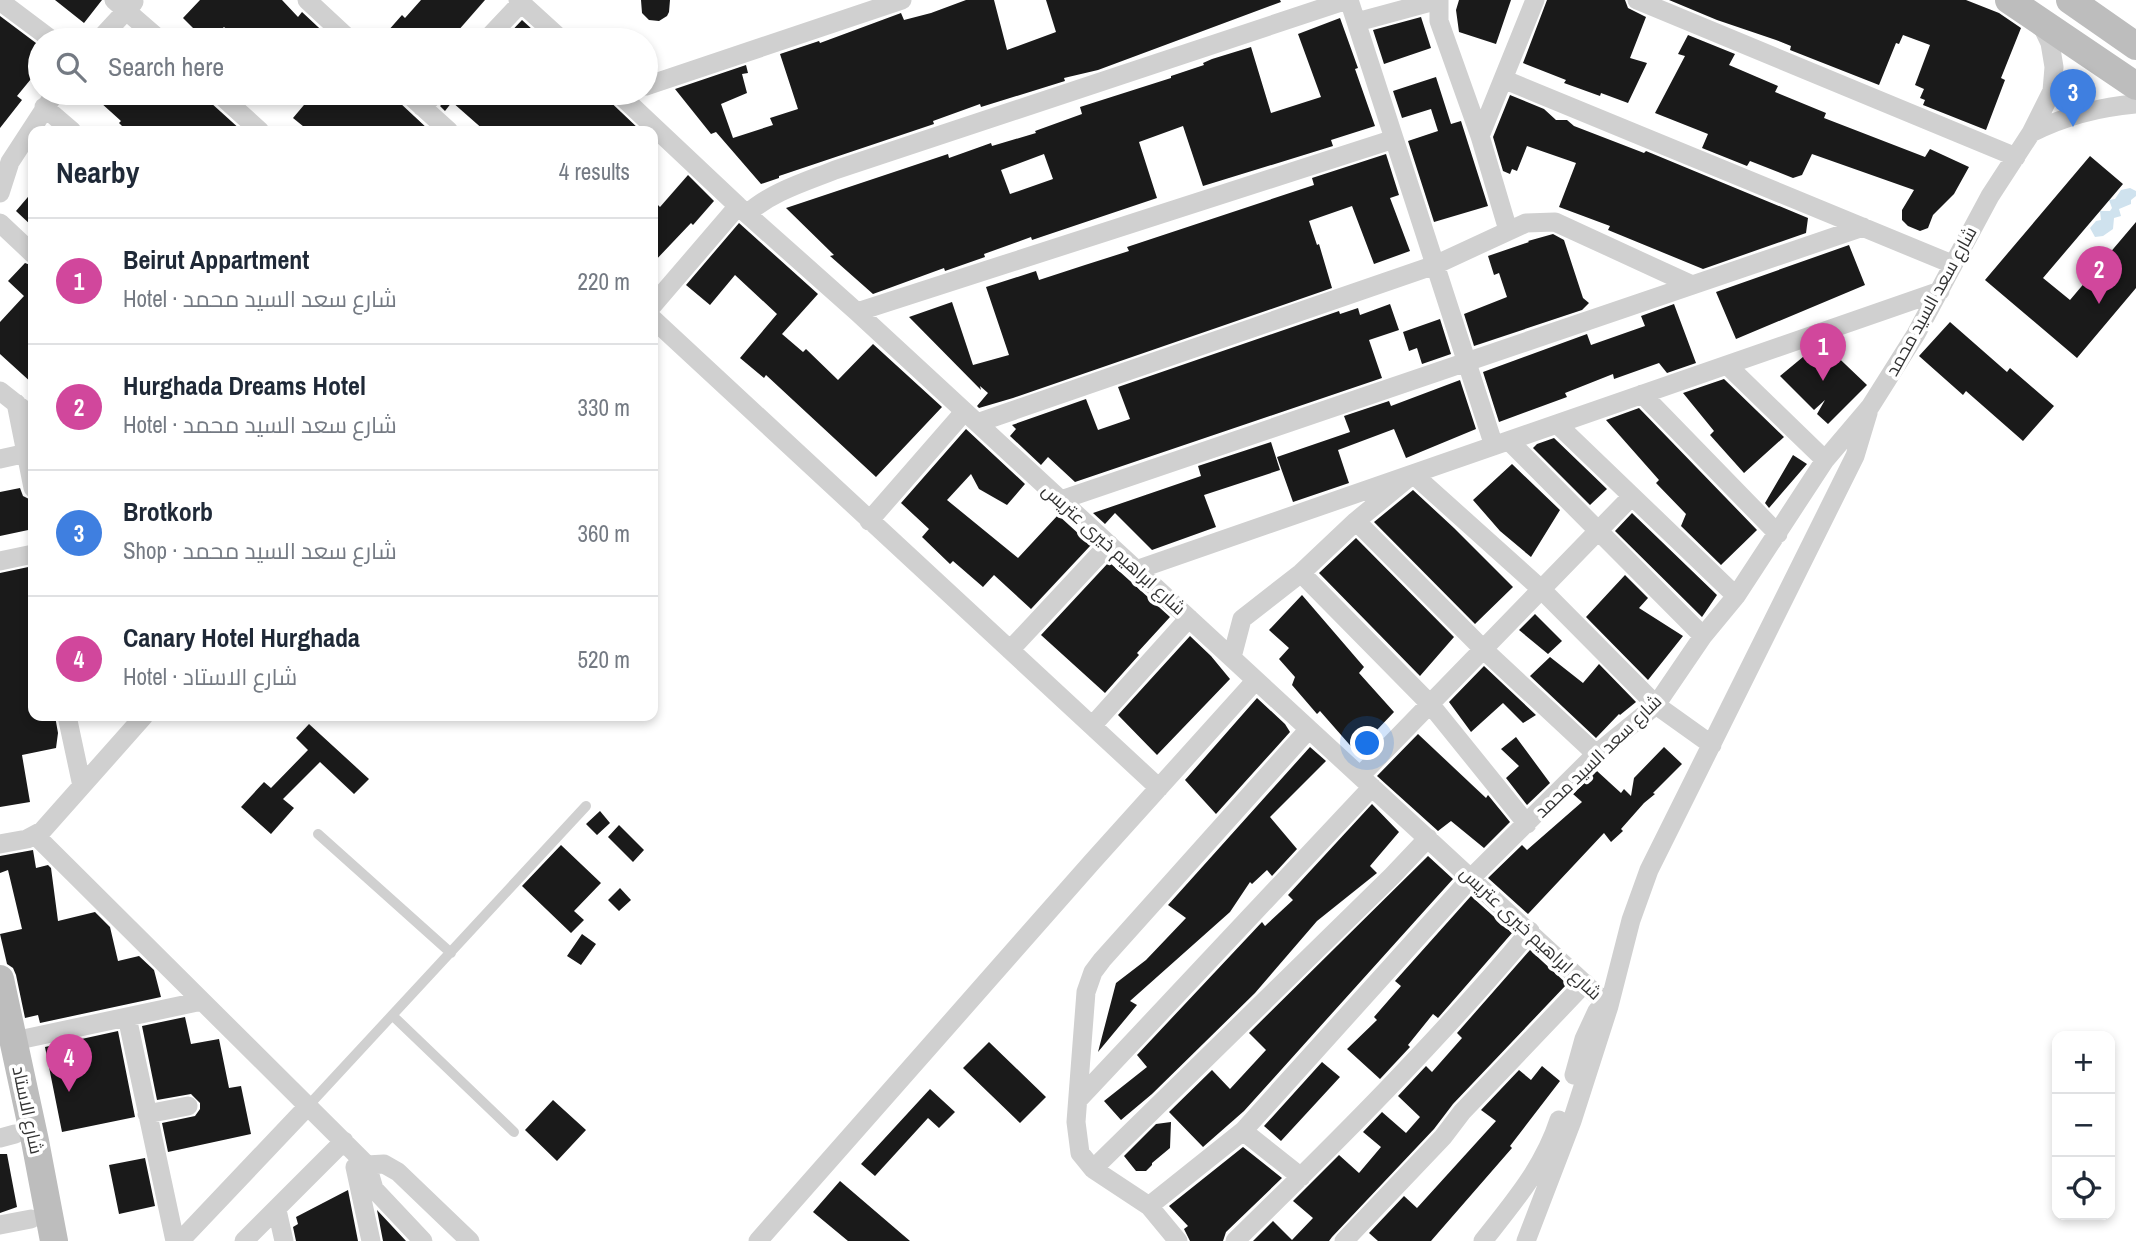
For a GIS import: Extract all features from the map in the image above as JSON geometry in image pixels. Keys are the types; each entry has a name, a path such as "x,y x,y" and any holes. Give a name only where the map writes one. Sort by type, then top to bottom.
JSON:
{"main road":[{"path":"2009,0 2136,86"},
{"path":"2070,0 2136,46"},
{"name":"شارع الاستاد","path":"0,979 54,1241"},
{"name":"شارع الاستاد","path":"0,1067 7,1136 33,1230"}],"street":[{"path":"307,0 337,28"},
{"path":"658,82 902,0"},
{"path":"658,300 743,210 776,195 835,170 1348,0 1467,361 1502,443 1598,530 1703,636"},
{"path":"1356,22 1438,0 1439,21 1480,136 1508,230"},
{"path":"1480,136 1535,0"},
{"path":"1637,0 2016,157"},
{"path":"0,1 36,28"},
{"path":"496,28 520,1 549,28"},
{"path":"107,28 125,3 149,28"},
{"name":"شارع سعد السيد محمد","path":"1149,1206 1242,1131 1471,878 1596,754 1656,705 1703,636 1736,596 1825,460 1870,407 1940,291 1984,206 2031,133 2052,91 2054,67 2050,43 2040,21"},
{"path":"1503,79 1952,264"},
{"path":"2031,133 2080,113 2107,106 2136,104"},
{"path":"33,126 47,105"},
{"path":"54,105 68,126"},
{"path":"231,105 254,126"},
{"path":"432,105 446,126"},
{"name":"شارع ابراهيم خيرى عتريس","path":"634,105 655,126"},
{"name":"شارع ابراهيم خيرى عتريس","path":"658,128 743,210 858,312 1585,983 1609,998"},
{"path":"1,182 28,134"},
{"path":"858,312 1394,139"},
{"path":"869,521 971,418 1435,265 1526,223 1541,220 1555,222 1692,285"},
{"path":"0,223 28,249"},
{"path":"1060,500 1863,227"},
{"path":"1136,570 1940,291"},
{"path":"658,324 1159,788"},
{"path":"1727,365 1825,460"},
{"path":"0,391 28,413"},
{"path":"1642,394 1778,534"},
{"path":"16,402 28,459"},
{"path":"1526,1241 1568,1133 1631,920 1649,870 1855,456 1870,407"},
{"path":"1557,424 1736,596"},
{"path":"0,459 27,453"},
{"path":"1413,474 1541,589 1656,705 1712,745"},
{"path":"1231,657 1242,619 1301,573 1356,521 1413,474"},
{"path":"1078,1100 1366,782 1430,704 1632,496"},
{"path":"1356,521 1483,649 1596,754"},
{"path":"1010,650 1109,544"},
{"path":"0,561 28,555"},
{"path":"1301,573 1430,704 1527,824"},
{"path":"1092,726 1189,618"},
{"path":"758,1241 1256,680"},
{"path":"68,721 82,786"},
{"path":"0,844 35,835 49,825 140,721"},
{"path":"1178,1241 1149,1206 1093,1170 1080,1153 1076,1122 1086,992 1093,972 1309,729"},
{"path":"35,835 348,1145 367,1165 374,1189 423,1241"},
{"path":"1093,1170 1428,838"},
{"path":"1235,1241 1444,1029 1530,931"},
{"path":"1344,1241 1443,1137 1461,1112 1585,983"},
{"path":"1483,1241 1519,1196 1545,1154 1593,1017 1609,998"},
{"path":"14,1041 202,1001"},
{"path":"127,1017 178,1241"},
{"path":"147,1114 188,1106"},
{"path":"178,1241 309,1107"},
{"path":"1242,1131 1301,1177"},
{"path":"244,1241 348,1145"},
{"path":"348,1145 371,1241"},
{"path":"367,1165 384,1164 398,1172 470,1241"},
{"path":"277,1210 284,1241"},
{"path":"0,1225 33,1230"}],"lane":[{"path":"309,1107 586,806"},
{"path":"318,834 451,953"},
{"path":"393,1016 514,1132"}],"water":[{"path":"2130,188 2136,191 2131,204 2119,209 2121,216 2114,218 2113,229 2103,236 2095,237 2090,228 2096,221 2101,220 2100,211 2110,211 2112,208 2109,200 2115,199 2121,190"}],"building":[{"path":"55,0 102,0 84,23"},
{"path":"200,0 282,0 298,17 302,12 319,28 193,28 183,18"},
{"path":"421,0 485,0 460,28 391,28 402,15 405,18"},
{"path":"641,0 670,0 667,16 659,21 649,20 642,13"},
{"path":"966,0 994,0 1007,50 1056,32 1046,0 1281,2 1098,70 1064,78 1065,81 981,107 980,104 933,121 934,124 761,184 716,132 711,134 675,89 746,65 748,73 742,74 747,93 721,104 733,138 773,125 770,118 798,109 780,54 819,41 820,43 901,13 904,20"},
{"path":"1459,0 1511,0 1496,44 1459,32 1456,10"},
{"path":"1547,0 1625,0 1628,8 1646,17 1630,58 1647,63 1628,103 1564,83 1566,80 1523,63"},
{"path":"1669,0 1966,0 1999,13 2021,28 2001,78 2005,80 1986,130 1923,105 1925,100 1920,98 1924,89 1915,85 1930,45 1903,35 1899,44 1896,43 1879,85 1790,50 1791,46"},
{"path":"0,16 28,37 28,83 17,96 22,100 0,128"},
{"path":"1421,17 1431,48 1384,64 1373,30"},
{"path":"1340,18 1375,126 1331,140 1333,146 1203,186 1183,126 1139,142 1157,198 1032,240 1031,237 984,254 985,257 945,271 944,268 873,294 830,256 834,255 786,208 948,154 949,158 991,143 992,146 1036,133 1035,131 1082,114 1080,107 1171,78 1212,59 1251,47 1271,113 1321,97 1298,34","holes":["1044,154 1053,179 1010,194 1001,170"]},
{"path":"522,20 531,28 514,28"},
{"path":"1688,35 1735,54 1729,65 1778,86 1775,92 1826,113 1824,118 1925,157 1930,149 1969,167 1954,194 1933,215 1928,228 1920,231 1902,220 1902,210 1914,190 1812,154 1802,175 1793,178 1750,161 1747,166 1702,148 1708,134 1655,113 1685,56 1678,54"},
{"path":"1436,77 1451,124 1461,121 1488,206 1434,222 1408,141 1438,131 1431,109 1402,118 1393,91"},
{"path":"1510,95 1544,109 1556,120 1567,120 1574,126 1644,153 1646,151 1808,218 1806,233 1703,269 1608,230 1610,226 1559,207 1576,163 1527,146 1517,171 1512,169 1510,174 1503,171 1493,137"},
{"path":"103,105 213,105 236,126 122,126 119,123 121,121"},
{"path":"304,105 402,105 425,126 303,126 293,118"},
{"path":"441,105 450,105 445,111"},
{"path":"455,105 614,105 636,126 479,126"},
{"path":"1386,154 1399,195 1390,198 1410,251 1374,264 1352,206 1309,221 1332,288 1013,398 979,408 977,406 988,393 980,386 981,390 909,317 952,302 973,365 1009,355 986,287 1036,271 1039,280 1129,251 1127,247 1314,185 1312,178"},
{"path":"2090,156 2123,184 2043,278 2070,300 2136,222 2136,288 2077,358 1985,280"},
{"path":"688,175 714,201 658,258 658,205 660,207"},
{"path":"28,197 28,222 16,211"},
{"path":"739,223 818,294 782,334 803,352 806,349 838,380 873,344 942,407 876,477 766,375 764,378 740,358 777,314 735,275 710,305 686,285"},
{"path":"1553,234 1564,240 1583,298 1589,303 1582,310 1474,346 1464,314 1507,297 1499,273 1494,275 1488,256"},
{"path":"1849,245 1865,285 1736,339 1716,292"},
{"path":"25,263 28,264 28,379 0,354 0,322 24,296 8,281"},
{"path":"1390,304 1399,330 1369,340 1382,378 1075,482 1048,457 1041,465 1010,436 1016,429 1012,425 1086,399 1098,430 1130,419 1118,387 1339,311 1340,314 1358,308 1360,315"},
{"path":"1674,304 1696,363 1667,373 1659,363 1614,379 1613,374 1565,393 1567,397 1499,422 1483,372 1587,334 1591,345 1645,326 1641,316"},
{"path":"1440,319 1451,354 1422,364 1417,348 1409,351 1403,332"},
{"path":"1950,322 2007,372 2010,368 2054,406 2023,441 1966,391 1963,395 1919,356"},
{"path":"1824,344 1867,385 1828,424 1817,414 1825,400 1814,410 1780,376 1815,347"},
{"path":"1724,379 1784,437 1744,473 1710,435 1714,431 1683,393"},
{"path":"1460,380 1476,429 1406,458 1394,429 1338,450 1349,483 1293,502 1277,457 1350,432 1344,416 1389,401 1391,406"},
{"path":"1639,408 1757,530 1721,565 1681,526 1686,514 1656,483 1659,480 1606,420"},
{"path":"966,429 1025,484 1007,505 979,489 971,474 947,500 1018,558 1058,515 1091,545 1031,609 994,575 983,587 953,561 950,564 922,537 929,529 901,503"},
{"path":"1554,438 1607,489 1590,505 1533,448"},
{"path":"1271,442 1280,470 1204,495 1216,527 1152,550 1115,513 1105,524 1093,513 1201,476 1198,466"},
{"path":"1793,455 1807,464 1769,508 1765,503"},
{"path":"1512,464 1560,510 1531,557 1500,531 1473,500"},
{"path":"20,488 23,496 28,498 28,530 0,536 0,492"},
{"path":"1413,490 1513,587 1475,624 1374,522"},
{"path":"1632,513 1717,595 1702,617 1615,531"},
{"path":"1356,538 1454,637 1420,676 1319,573"},
{"path":"1109,562 1170,617 1105,693 1041,635"},
{"path":"28,567 28,721 56,721 58,733 56,748 22,755 30,802 0,807 0,573"},
{"path":"1625,575 1648,598 1639,608 1683,636 1648,680 1586,617"},
{"path":"1302,595 1364,667 1359,673 1394,712 1356,752 1320,711 1317,714 1292,685 1295,677 1279,659 1289,648 1269,630"},
{"path":"1535,614 1562,641 1548,654 1519,630"},
{"path":"1190,636 1230,679 1157,755 1118,715"},
{"path":"1550,657 1583,683 1599,664 1636,702 1619,714 1596,738 1530,676"},
{"path":"1484,666 1536,715 1523,723 1503,703 1471,732 1449,702"},
{"path":"1257,698 1290,732 1216,814 1185,780"},
{"path":"309,724 369,779 354,794 320,762 283,799 294,808 271,834 241,807 264,782 271,788 308,750 296,738"},
{"path":"1418,734 1486,798 1488,795 1510,822 1484,848 1451,821 1438,831 1377,776"},
{"path":"1516,737 1550,783 1527,805 1506,778 1519,766 1501,749"},
{"path":"1310,747 1326,761 1270,817 1297,849 1272,876 1267,870 1252,884 1250,882 1230,912 1130,1001 1137,1005 1098,1052 1116,983 1146,960 1186,918 1168,905"},
{"path":"1664,747 1682,764 1621,829 1623,831 1611,842 1604,833 1528,914 1488,878 1522,845 1527,850 1582,802 1573,794 1597,771 1621,793 1624,789 1631,796 1634,778"},
{"path":"1372,804 1399,832 1370,866 1377,873 1317,921 1255,993 1152,1094 1121,1120 1104,1101 1147,1067 1137,1055 1262,922 1265,926 1293,900 1288,895"},
{"path":"600,811 610,823 597,835 586,824"},
{"path":"619,825 644,850 633,862 608,837"},
{"path":"561,845 601,883 574,911 584,920 571,933 522,886"},
{"path":"33,850 36,868 48,865 51,868 58,921 95,912 110,927 118,961 139,956 154,970 161,997 40,1023 38,1015 25,1018 16,975 13,968 7,964 0,934 22,929 8,870 0,873 0,856"},
{"path":"1428,856 1453,879 1244,1111 1203,1147 1169,1112 1212,1070 1230,1089 1266,1050 1249,1033"},
{"path":"620,888 631,900 619,911 608,900"},
{"path":"1471,896 1512,933 1438,1018 1433,1014 1408,1045 1410,1047 1380,1079 1347,1049 1377,1020 1374,1017 1401,986 1395,981"},
{"path":"582,934 596,944 581,965 567,956"},
{"path":"1530,950 1567,984 1453,1104 1434,1129 1329,1241 1253,1241 1273,1221 1292,1240 1313,1218 1293,1201 1339,1155 1359,1173 1381,1147 1363,1132 1382,1112 1406,1133 1420,1117 1398,1096 1426,1066 1432,1072 1462,1038 1457,1033"},
{"path":"185,1017 191,1044 219,1039 229,1088 241,1086 251,1134 168,1152 162,1123 195,1116 200,1109 200,1103 191,1094 157,1100 142,1026"},
{"path":"118,1031 135,1117 62,1132 45,1047"},
{"path":"989,1042 1046,1097 1020,1123 963,1068"},
{"path":"1322,1062 1340,1077 1281,1141 1264,1126"},
{"path":"1542,1066 1560,1081 1510,1146 1512,1148 1431,1241 1378,1241 1369,1233 1404,1196 1417,1208 1496,1121 1481,1110 1519,1070 1531,1080"},
{"path":"930,1089 955,1112 939,1128 928,1118 875,1176 861,1164"},
{"path":"553,1100 586,1130 557,1161 525,1130"},
{"path":"1171,1122 1170,1148 1146,1171 1136,1171 1124,1156 1156,1124"},
{"path":"1243,1147 1282,1178 1226,1232 1223,1241 1190,1241 1184,1229 1188,1226 1169,1206"},
{"path":"0,1154 7,1154 17,1207 0,1213"},
{"path":"145,1158 155,1206 119,1214 109,1165"},
{"path":"840,1181 910,1241 848,1241 813,1212"},
{"path":"348,1190 358,1241 296,1241 293,1227 298,1224 296,1217"},
{"path":"377,1210 406,1241 383,1241"}],"place":[{"name":"Brotkorb","path":"2073,127"},
{"name":"Hurghada Dreams Hotel","path":"2099,304"},
{"name":"Beirut Appartment","path":"1823,381"},
{"name":"Canary Hotel Hurghada","path":"69,1092"}]}
